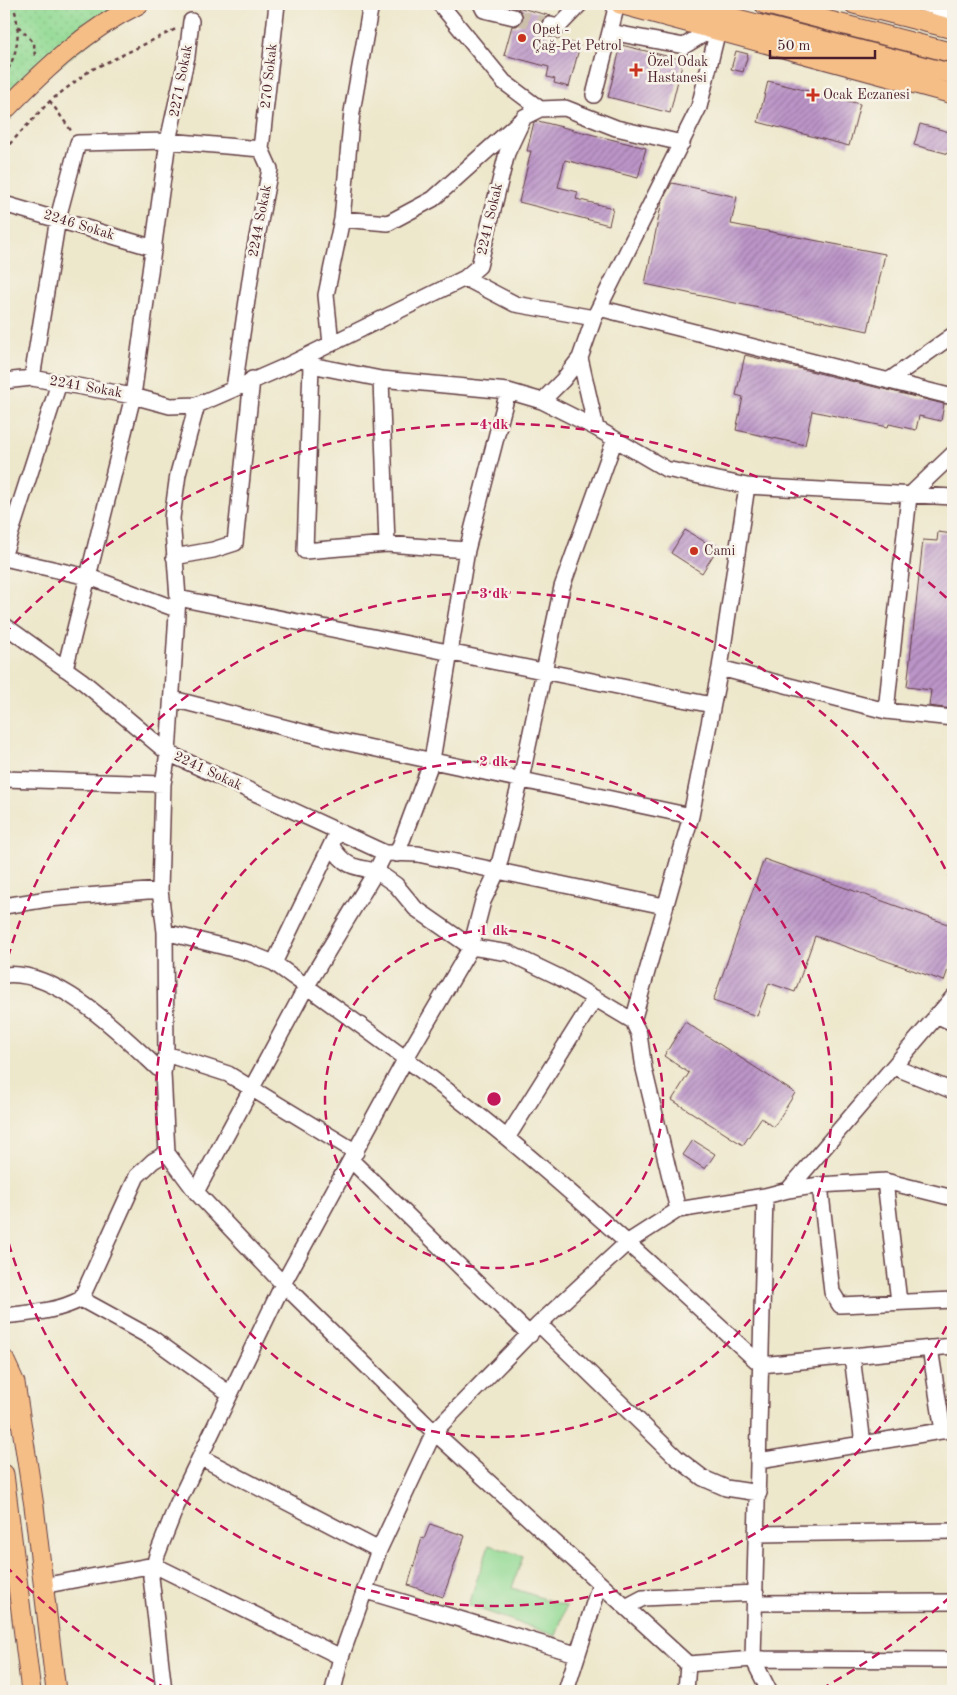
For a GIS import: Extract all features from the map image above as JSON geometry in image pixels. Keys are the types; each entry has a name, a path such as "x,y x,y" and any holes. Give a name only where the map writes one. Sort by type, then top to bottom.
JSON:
{"main road":[{"path":"4,111 70,48 138,4"},
{"path":"618,4 953,94"},
{"path":"679,4 953,74"},
{"path":"764,4 953,53"},
{"path":"854,4 953,29"},
{"path":"4,1360 15,1383 34,1506 42,1586 56,1691"},
{"path":"4,1474 31,1691"}],"street":[{"name":"270 Sokak","path":"261,149 277,4"},
{"path":"440,4 504,82 540,109"},
{"path":"480,4 484,10 514,17"},
{"path":"550,25 558,27 580,4"},
{"path":"594,94 618,4"},
{"path":"923,4 953,12"},
{"path":"331,344 326,295 342,219 352,112 371,5"},
{"name":"2271 Sokak","path":"66,669 87,577 133,396 168,141 187,56 191,21"},
{"path":"610,32 684,46 715,30"},
{"path":"542,401 580,358 597,313 699,107 715,30"},
{"path":"342,219 388,223 433,199 524,117 540,109 565,108 616,128 682,143"},
{"name":"2241 Sokak","path":"4,381 32,378 133,396 170,406 197,405 252,379 307,362 331,344 465,278 479,266 507,153 524,117"},
{"path":"32,378 58,218 78,142 168,141 261,149"},
{"name":"2244 Sokak","path":"234,388 254,253 270,169 261,149"},
{"name":"2246 Sokak","path":"4,204 58,218 154,248"},
{"path":"465,278 515,304 597,313 953,397"},
{"path":"888,382 953,335"},
{"path":"580,358 596,428"},
{"path":"467,550 387,544 305,551 307,362 381,378 508,391 542,401 596,428 666,469 747,486 953,497"},
{"path":"381,378 387,544"},
{"path":"174,557 213,550 235,543 252,379"},
{"path":"4,554 59,383"},
{"path":"196,1192 306,987 376,871 391,853 432,760 467,550 508,391"},
{"name":"2241 Sokak","path":"197,405 178,474 172,518 177,604 173,700 168,753 338,831 391,853"},
{"path":"164,1691 151,1577 154,1566 176,1507 283,1284 406,1058 470,947 483,901 498,872 521,779 562,587 615,439"},
{"path":"886,711 909,496 953,454"},
{"path":"633,1021 691,816 720,668 747,486"},
{"path":"4,558 87,577 177,604 543,671 712,705"},
{"path":"4,625 66,669 168,753 164,784 160,890 165,932 166,1054 163,1073 167,1152 196,1192 283,1284 434,1432 688,1664 753,1659 953,1660"},
{"path":"720,668 886,711 953,718"},
{"path":"173,700 330,739 691,816"},
{"path":"4,779 164,784"},
{"path":"274,963 338,831"},
{"path":"331,845 340,860 358,868 376,871 396,885 415,908 470,947 510,953 559,977 633,1021 639,1034 644,1068 678,1210"},
{"path":"391,853 418,854 664,906"},
{"path":"4,906 48,899 160,890"},
{"path":"165,932 249,953 274,963 406,1058 507,1138 628,1242 761,1365 953,1346"},
{"path":"4,975 34,979 72,995 101,1016 163,1073"},
{"path":"788,1190 953,997"},
{"path":"507,1138 595,998"},
{"path":"936,1015 953,1023"},
{"path":"166,1054 228,1074 250,1089 299,1116 354,1156 534,1330 677,1458 703,1478 726,1488 759,1493"},
{"path":"894,1067 953,1091"},
{"path":"4,1316 50,1310 81,1300 137,1176 153,1160 167,1152"},
{"path":"885,1181 899,1302"},
{"path":"333,1691 341,1657 366,1591 378,1550 410,1479 434,1432 534,1330 628,1242 678,1210 820,1185 885,1181 953,1198"},
{"path":"820,1185 832,1292 840,1306 953,1300"},
{"path":"764,1196 760,1461 753,1659 769,1691"},
{"path":"81,1300 152,1338 230,1394"},
{"path":"760,1461 948,1430 930,1348"},
{"path":"852,1356 864,1444"},
{"path":"200,1457 378,1550"},
{"path":"758,1534 953,1531"},
{"path":"42,1586 154,1566 341,1657"},
{"path":"566,1691 576,1654 600,1584"},
{"path":"366,1591 576,1654"},
{"path":"626,1607 643,1598 953,1602"},
{"path":"686,1691 688,1664"}],"path":[{"path":"4,76 16,50 18,26 13,4"},
{"path":"4,150 50,100 89,71 191,21"},
{"path":"18,26 34,43 36,54 34,61"},
{"path":"50,100 78,142"}],"green space":[{"path":"4,4 137,4 4,111"},
{"path":"489,1545 523,1556 512,1588 566,1606 556,1636 468,1605"}],"building":[{"path":"517,7 551,16 544,18 541,23 547,36 580,45 569,87 554,83 555,79 547,77 549,67 504,55 512,26 517,26 523,20 523,14"},
{"path":"621,45 683,60 670,113 608,97"},
{"path":"736,51 748,54 743,72 731,69"},
{"path":"768,81 860,104 849,146 758,122"},
{"path":"538,121 646,148 638,178 565,160 558,187 578,192 576,199 613,208 609,225 519,202 531,151 527,151 534,122"},
{"path":"920,124 953,133 953,155 914,145"},
{"path":"672,183 737,197 731,224 885,254 868,331 645,284 662,201"},
{"path":"745,355 944,404 941,421 919,416 916,430 889,424 888,427 812,411 805,445 736,430 743,397 736,395"},
{"name":"Cami","path":"685,530 717,549 702,573 671,553"},
{"path":"938,532 953,534 953,709 929,706 931,690 907,687 923,540 937,541"},
{"path":"764,859 953,926 953,955 944,981 815,936 795,992 769,983 757,1016 713,1001"},
{"path":"685,1022 795,1093 774,1127 761,1118 743,1145 672,1100 689,1073 664,1056"},
{"path":"693,1140 715,1154 705,1169 683,1155"},
{"path":"430,1524 465,1536 443,1597 408,1585 422,1538 424,1539"}],"tunnel":[{"path":"514,17 550,25"}],"place":[{"name":"Opet - Çağ-Pet Petrol","path":"522,38"},
{"name":"Özel Odak Hastanesi","path":"636,70"},
{"name":"Ocak Eczanesi","path":"813,95"},
{"name":"Cami","path":"694,551"}]}
